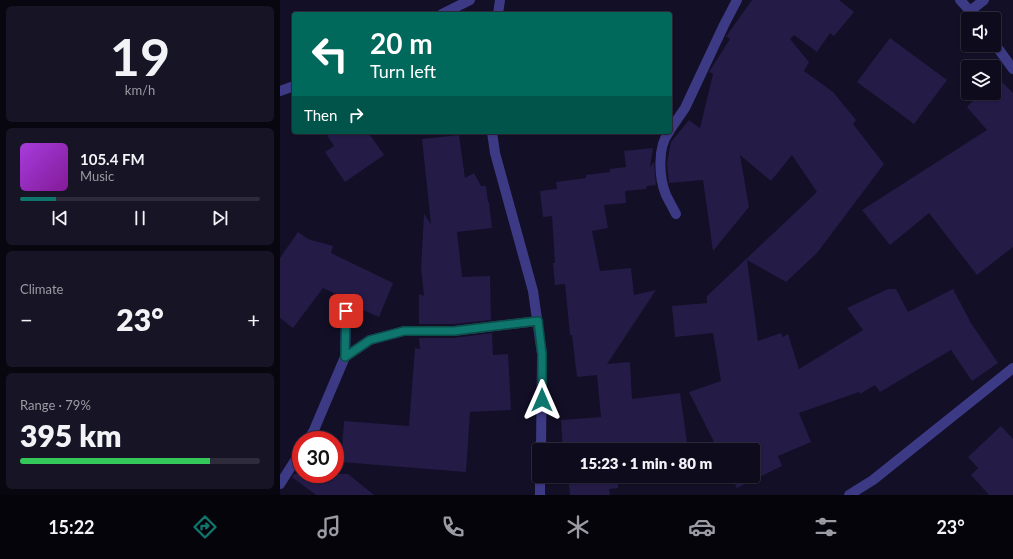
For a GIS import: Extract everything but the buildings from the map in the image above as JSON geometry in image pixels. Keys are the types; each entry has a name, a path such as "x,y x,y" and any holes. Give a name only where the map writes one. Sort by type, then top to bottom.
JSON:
{"street":[{"path":"446,12 470,0"},
{"path":"498,12 500,0"},
{"path":"672,127 685,108 737,0"},
{"path":"960,0 970,12"},
{"path":"975,12 984,0"},
{"path":"1001,52 1013,69"},
{"path":"280,91 292,87"},
{"path":"492,134 495,154 533,291 538,321 542,354 541,443"},
{"path":"667,134 662,145 660,159 666,194 676,214"},
{"path":"313,431 345,357 346,311"},
{"path":"345,357 370,340 404,331 454,331 538,321"},
{"path":"850,495 873,480 1013,368"},
{"path":"280,484 292,465"},
{"path":"540,483 540,495"}],"route":[{"path":"346,311 345,357 370,340 404,331 454,331 538,321 542,354 542,400"}]}
